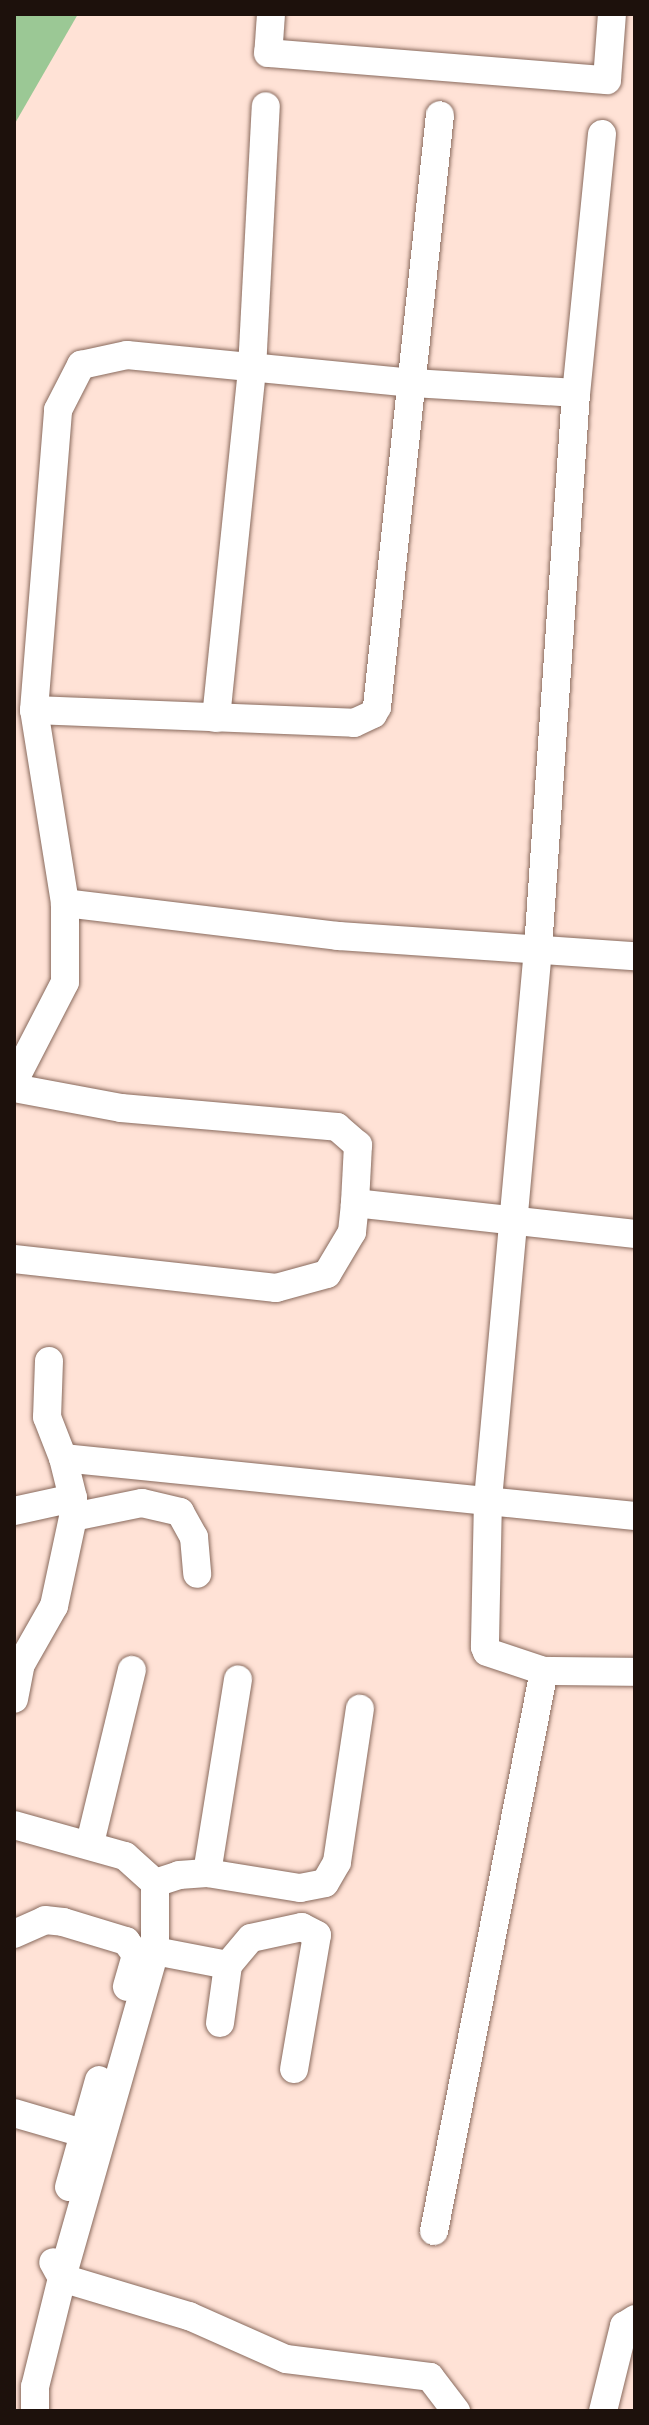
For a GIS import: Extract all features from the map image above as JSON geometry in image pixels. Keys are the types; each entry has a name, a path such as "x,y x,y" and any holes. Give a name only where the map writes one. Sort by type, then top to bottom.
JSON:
{"street":[{"path":"271,14 268,53 607,80 612,14"},
{"path":"216,718 252,369 266,106"},
{"path":"34,710 354,723 373,714 413,383 440,115"},
{"path":"602,134 576,393 538,949 488,1499 485,1649 544,1671 635,1672"},
{"path":"14,1081 65,982 65,903 34,710 58,410 81,365 127,355 413,383 576,393"},
{"path":"65,903 338,936 635,956"},
{"path":"14,1088 121,1108 337,1127 358,1145 352,1232 327,1274 276,1288 14,1259"},
{"path":"355,1203 635,1234"},
{"path":"14,1699 21,1664 54,1606 73,1507 63,1458 47,1417 49,1361"},
{"path":"63,1458 635,1516"},
{"path":"14,1511 142,1503 180,1512 194,1537 197,1574"},
{"path":"90,1843 132,1670"},
{"path":"434,2231 544,1671"},
{"path":"207,1873 238,1679"},
{"path":"155,1883 179,1875 207,1873 300,1888 325,1883 337,1862 360,1709"},
{"path":"14,1825 90,1843 125,1856 155,1883 155,1951 62,2278 35,2387 35,2411"},
{"path":"14,1934 45,1920 63,1922 126,1941 136,1955 83,2133 54,2244 54,2267 62,2278 189,2316 286,2359 430,2377 456,2411"},
{"path":"220,2023 228,1965 251,1938 302,1927 317,1935 294,2069"},
{"path":"155,1951 228,1965"},
{"path":"14,2113 83,2133"},
{"path":"603,2411 624,2326 635,2319"}],"green space":[{"path":"14,14 78,14 14,125"}]}
